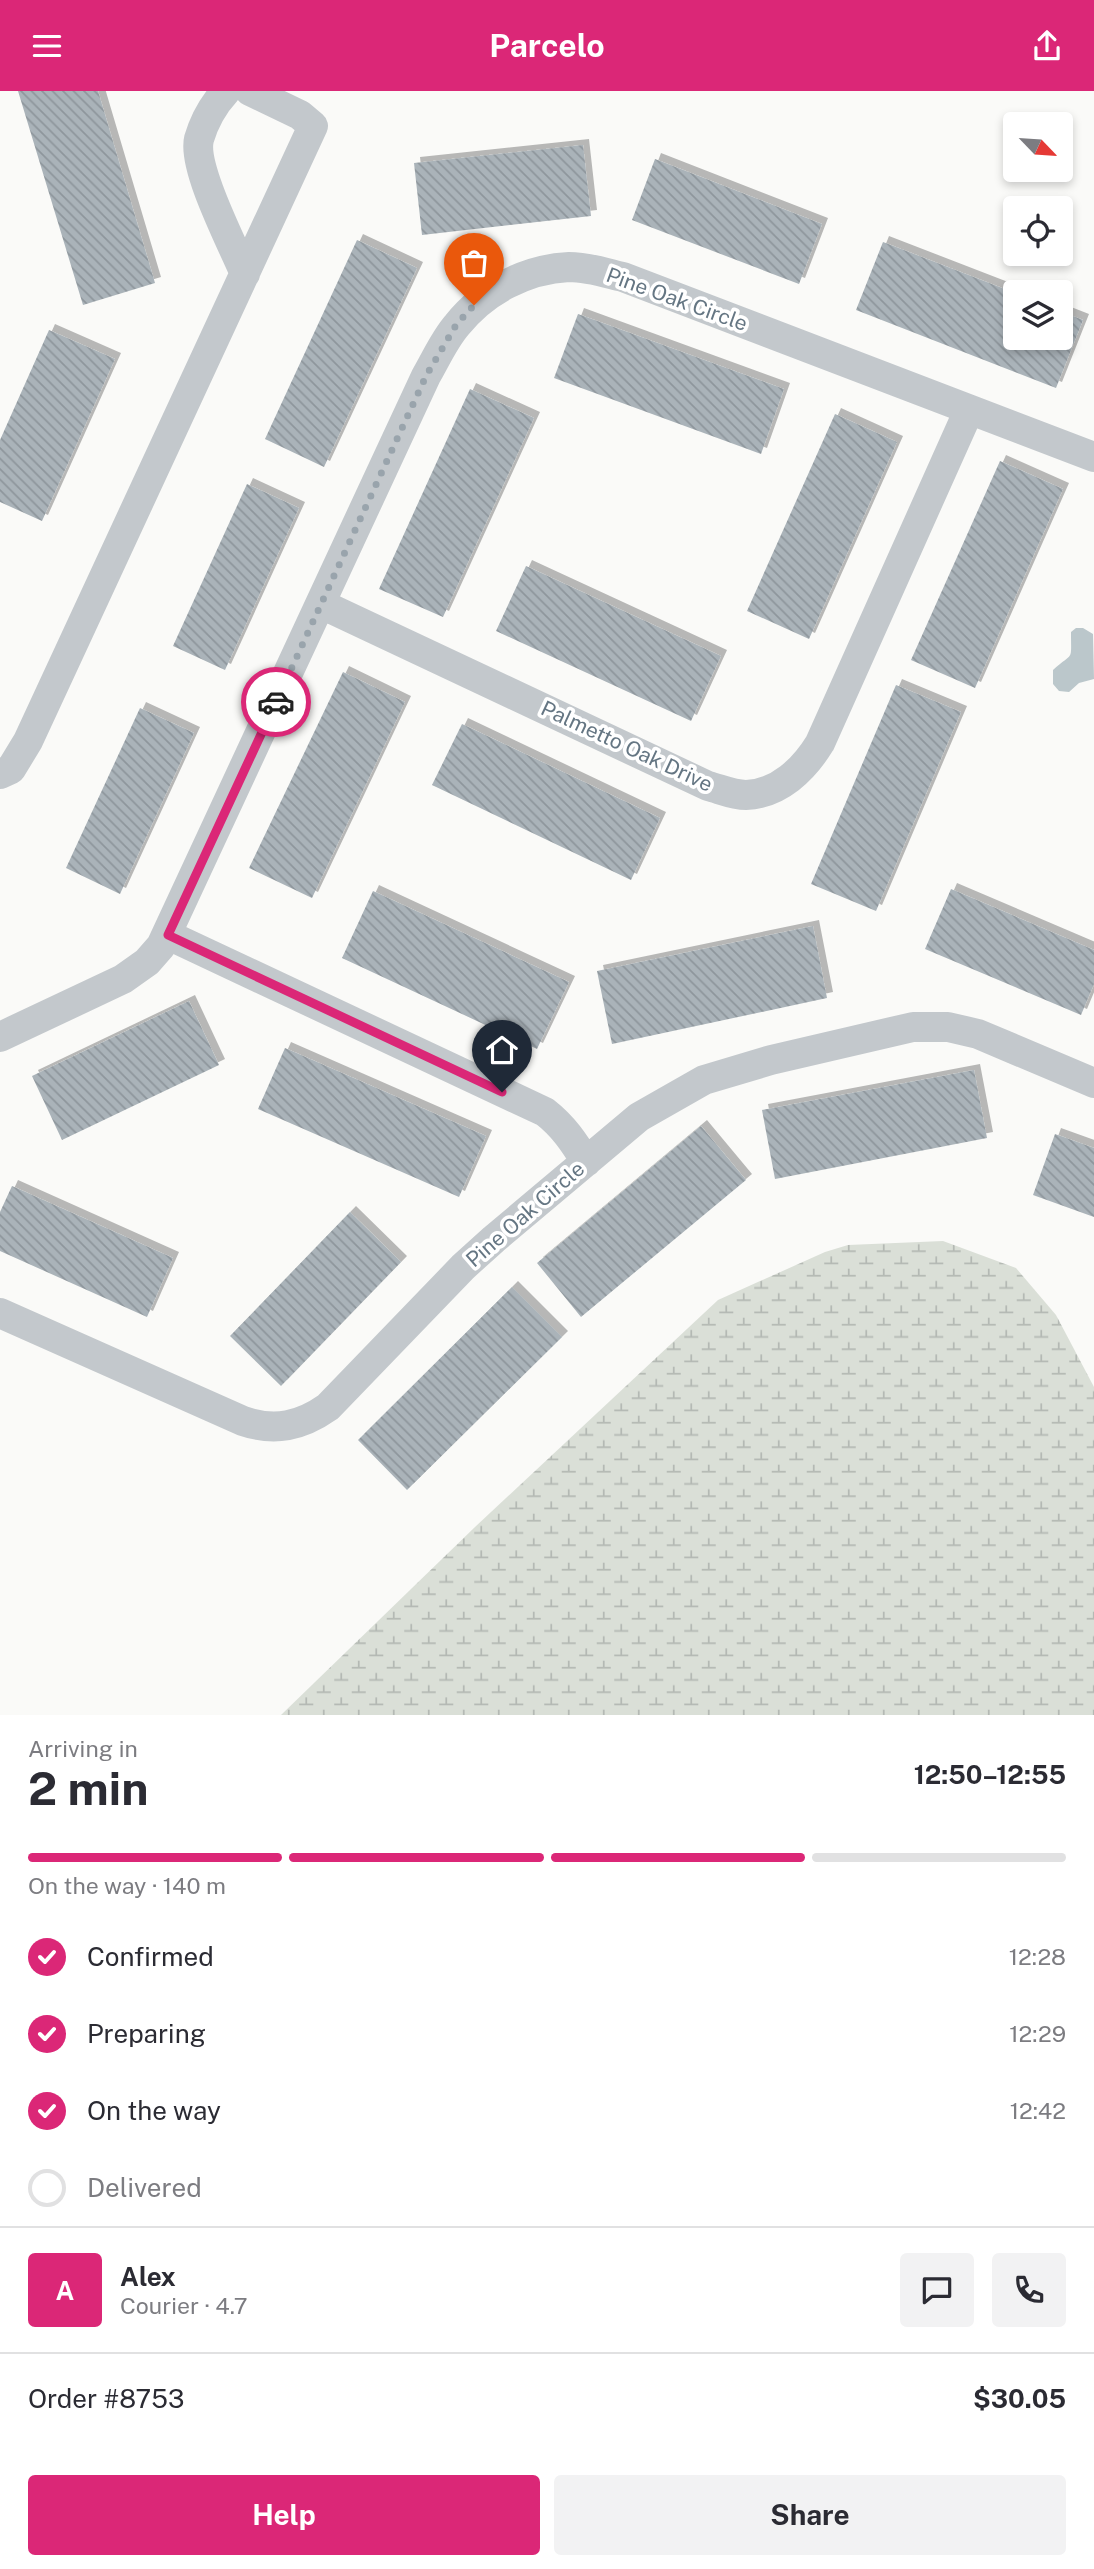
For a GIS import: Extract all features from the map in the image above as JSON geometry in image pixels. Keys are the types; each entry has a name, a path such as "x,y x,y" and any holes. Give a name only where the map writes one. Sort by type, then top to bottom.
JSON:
{"street":[{"path":"226,91 215,103 199,141 201,168 245,274"},
{"path":"0,773 11,769 28,741 313,126 300,114 250,91"},
{"name":"Pine Oak Circle","path":"0,1037 123,979 147,962 168,935 442,347 456,325 474,305 498,288 541,270 571,267 623,277 1094,457"},
{"name":"Palmetto Oak Drive","path":"321,604 708,786 745,795 762,792 793,777 807,763 820,743 970,410"},
{"path":"168,935 545,1112 560,1124 586,1162"},
{"name":"Pine Oak Circle","path":"0,1313 243,1421 277,1428 311,1419 328,1406 463,1267 639,1117 704,1080 771,1060 913,1027 948,1027 978,1034 1094,1083"}],"green space":[{"path":"943,1241 1016,1268 1056,1315 1094,1387 1094,1715 281,1715 475,1527 718,1300 825,1252 848,1245"}],"shaded area":[{"path":"1076,628 1083,628 1093,634 1094,679 1079,683 1069,692 1059,691 1053,684 1053,670 1070,656 1071,632"}],"building":[{"path":"18,91 98,91 155,283 83,305"},
{"path":"583,145 591,216 422,235 414,163"},
{"path":"655,159 822,224 799,284 632,220"},
{"path":"357,240 417,268 324,467 265,439"},
{"path":"883,242 1003,288 1003,350 1071,350 1056,388 856,310"},
{"path":"578,314 784,389 761,454 554,378"},
{"path":"1073,316 1083,320 1073,345"},
{"path":"49,330 115,359 42,521 0,502 0,440"},
{"path":"470,389 534,418 443,617 379,589"},
{"path":"835,414 897,442 809,639 747,611"},
{"path":"1000,461 1063,489 975,688 911,660"},
{"path":"247,484 299,508 225,670 173,646"},
{"path":"526,566 721,656 691,721 496,631"},
{"path":"343,672 405,702 312,898 249,868"},
{"path":"896,685 961,712 876,911 811,884"},
{"path":"140,708 194,733 120,894 66,868"},
{"path":"462,724 660,818 631,880 432,785"},
{"path":"951,889 1094,950 1094,984 1081,1015 925,949"},
{"path":"373,891 569,982 537,1049 342,958"},
{"path":"813,926 827,998 612,1044 597,971"},
{"path":"189,1001 219,1065 62,1140 32,1076"},
{"path":"285,1048 486,1136 459,1197 258,1109"},
{"path":"974,1070 987,1138 775,1179 762,1110"},
{"path":"701,1126 746,1180 581,1317 537,1263"},
{"path":"1055,1134 1094,1148 1094,1217 1033,1195"},
{"path":"12,1186 173,1258 147,1317 0,1251 0,1212"},
{"path":"350,1212 401,1262 281,1386 230,1336"},
{"path":"512,1287 562,1337 407,1490 358,1440"}],"way so far":[{"path":"276,702 426,376 456,325 474,305"}],"route":[{"path":"276,702 168,935 502,1092"}]}
